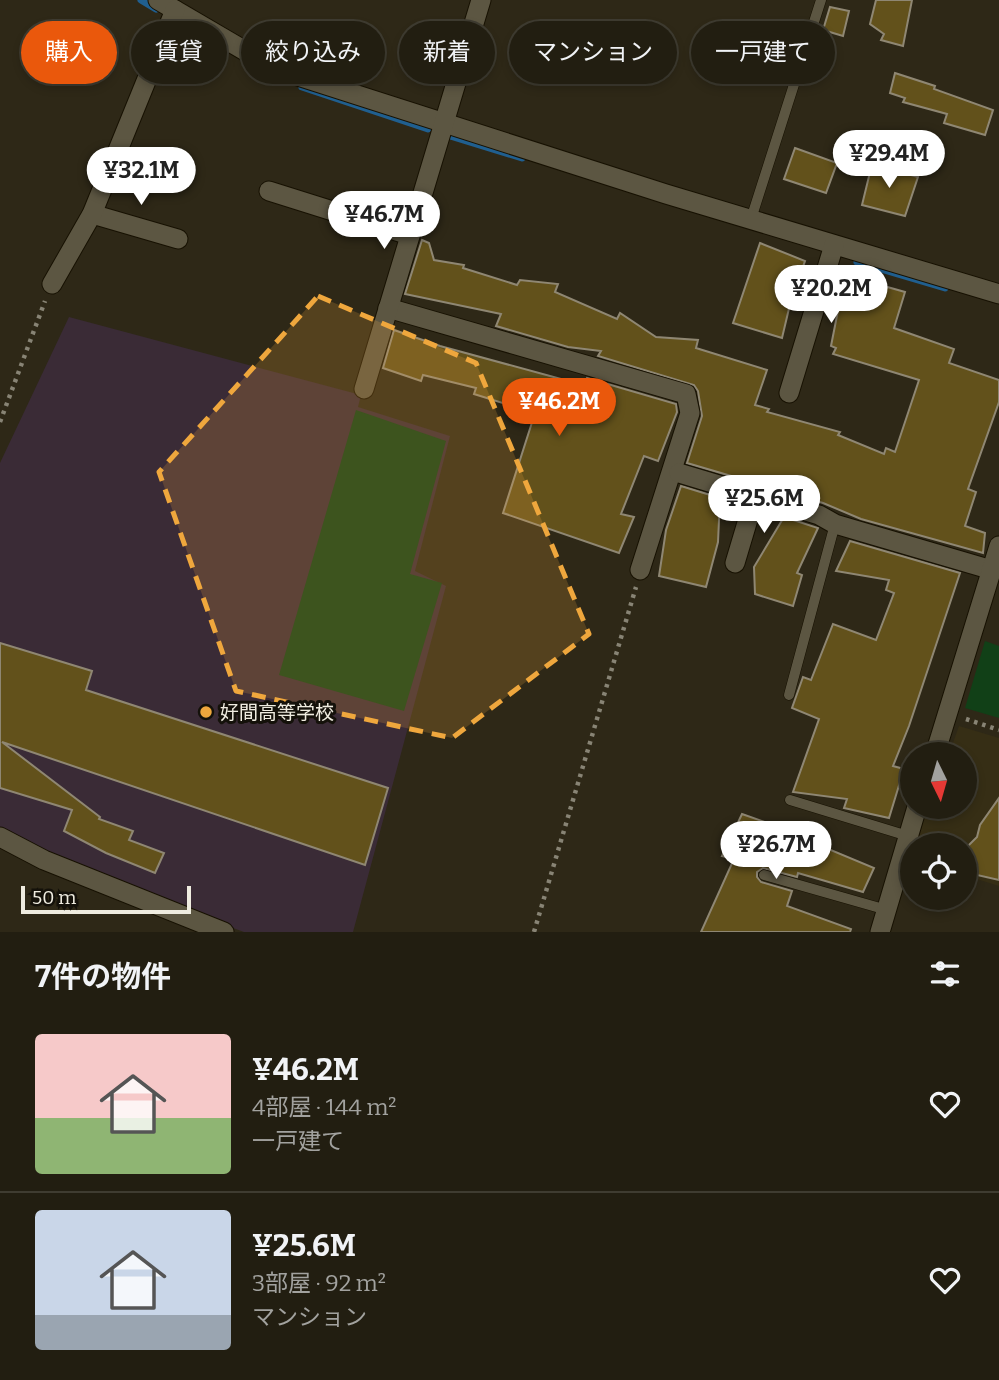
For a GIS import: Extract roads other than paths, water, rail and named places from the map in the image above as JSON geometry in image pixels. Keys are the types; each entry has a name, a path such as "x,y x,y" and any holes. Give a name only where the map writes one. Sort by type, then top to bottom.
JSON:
{"street":[{"path":"158,0 173,16 276,69 442,124 999,294"},
{"path":"364,389 481,0"},
{"path":"52,284 92,214 173,16"},
{"path":"269,191 410,235"},
{"path":"92,214 178,239"},
{"path":"789,393 834,244"},
{"path":"388,308 686,394 690,413 640,570"},
{"path":"679,473 819,515 835,524 992,570"},
{"path":"735,564 755,496"},
{"path":"939,742 999,546"},
{"path":"0,837 44,860 224,932"},
{"path":"880,932 900,864"}],"lane":[{"path":"751,219 821,0"},
{"path":"789,695 835,524"},
{"path":"790,800 900,834"},
{"path":"764,875 887,910"}],"waterway":[{"path":"141,0 156,9"},
{"path":"302,87 428,129"},
{"path":"447,135 522,158"},
{"path":"857,262 945,288"}],"place":[{"name":"好間高等学校","path":"206,712"}]}
